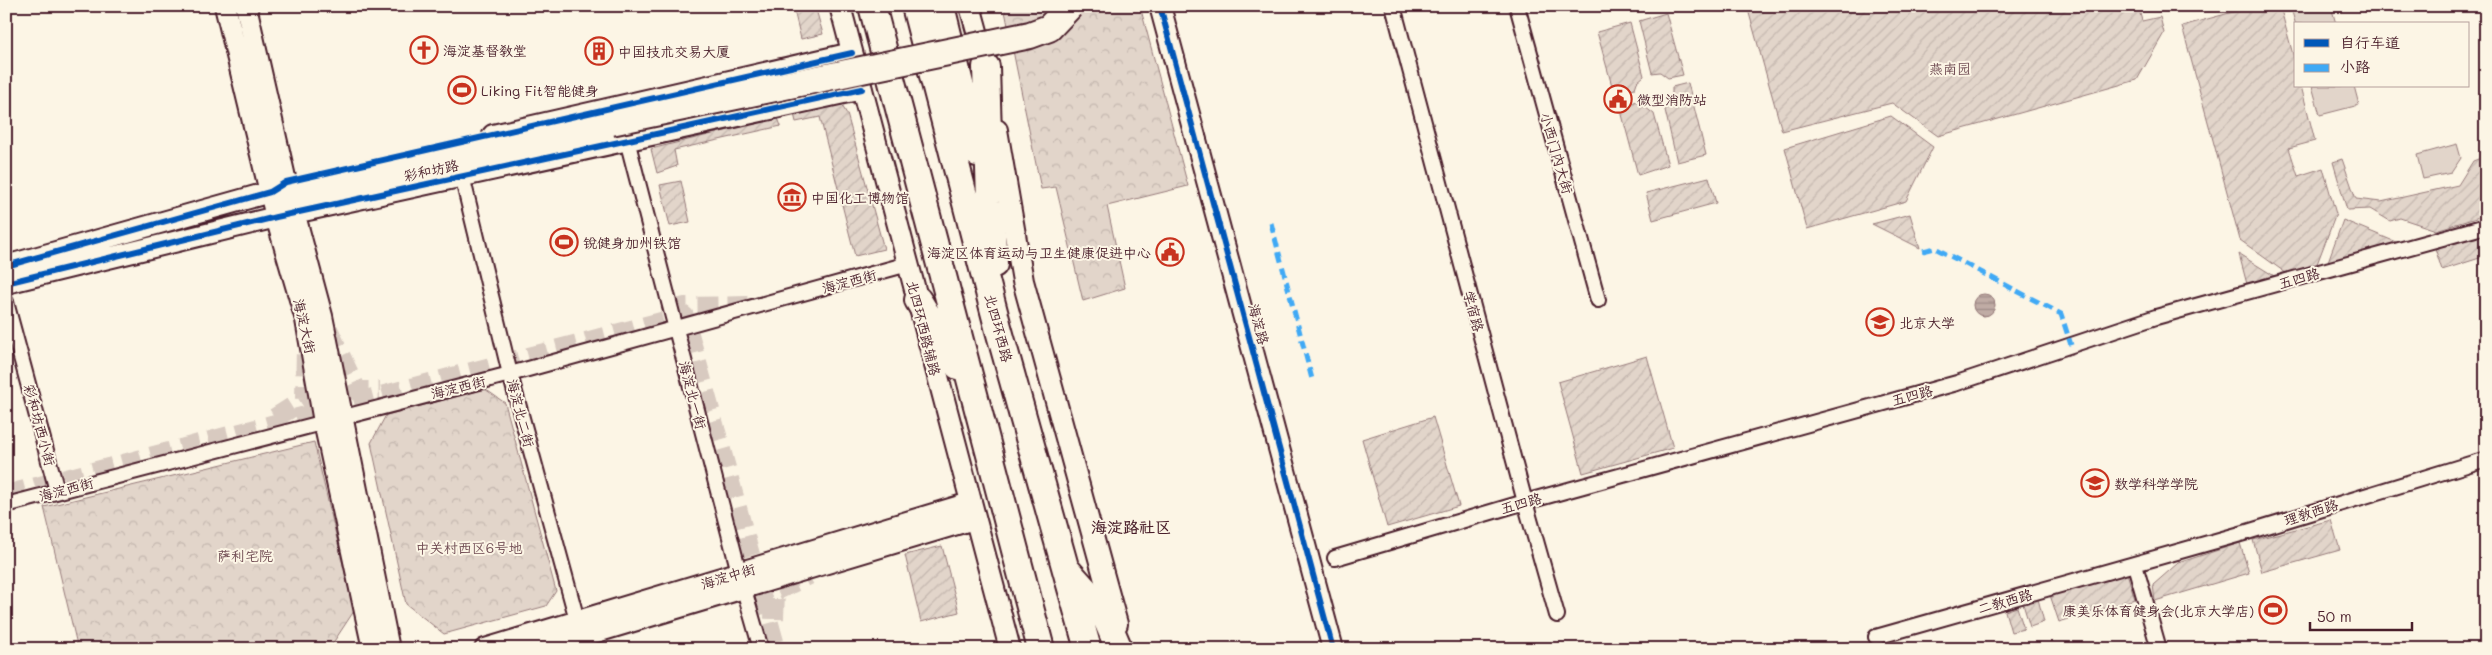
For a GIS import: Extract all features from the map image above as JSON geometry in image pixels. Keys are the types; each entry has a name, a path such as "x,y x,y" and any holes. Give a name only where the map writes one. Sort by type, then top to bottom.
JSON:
{"highway":[{"path":"872,6 1041,649"},
{"name":"北四环西路","path":"915,6 998,327 1088,649"},
{"path":"941,6 990,202"},
{"path":"283,199 619,131 1030,35 1049,28 1070,6"},
{"path":"986,67 990,202 998,327"},
{"path":"918,300 973,390"},
{"path":"1018,566 1022,649"},
{"path":"1066,569 1102,608 1119,649"}],"street":[{"name":"海淀大街","path":"225,6 283,199 322,316 333,419 373,649"},
{"name":"海淀大街","path":"246,6 283,199"},
{"name":"北四环西路辅路","path":"840,6 844,55 853,90 908,264 1010,649"},
{"path":"970,6 986,67 1023,280 1124,649"},
{"name":"海淀路","path":"1160,6 1333,649"},
{"name":"学宿路","path":"1393,6 1525,502 1557,614"},
{"name":"小西门内大街","path":"1517,6 1598,300"},
{"name":"彩和坊路","path":"6,266 283,199 844,55"},
{"name":"彩和坊路","path":"6,282 283,199 462,176 619,131 853,90"},
{"name":"海淀北一街","path":"619,131 675,329 761,649"},
{"name":"海淀北二街","path":"462,176 510,374 581,635"},
{"name":"五四路","path":"1335,558 1525,502 1957,383 2156,317 2486,226"},
{"name":"海淀西街","path":"6,505 510,374 908,264"},
{"name":"彩和坊西小街","path":"6,302 57,491"},
{"name":"海淀大街","path":"333,419 389,649"},
{"name":"理教西路","path":"2135,565 2486,459"},
{"name":"海淀中街","path":"540,649 741,580 972,511"},
{"path":"2135,565 2159,649"},
{"name":"二教西路","path":"1876,637 2135,565"},
{"name":"海淀中街","path":"485,649 581,635"}],"green space":[{"path":"793,6 815,6 823,34 801,39"},
{"path":"1004,6 1140,6 1188,186 1107,206 1125,288 1083,301 1056,187 1041,189"},
{"name":"燕南园","path":"1747,6 2138,6 2142,21 2160,17 2164,33 2137,80 1938,136 1892,103 1782,131"},
{"path":"2255,6 2280,6 2294,58 2294,88 2302,88 2315,141 2289,148 2298,176 2323,168 2336,214 2315,269 2290,276 2240,240 2182,26"},
{"path":"2296,6 2331,6 2335,22 2295,22 2291,8"},
{"path":"1666,13 1683,75 1668,78 1660,72 1652,73 1639,21"},
{"path":"1630,23 1644,76 1637,82 1635,88 1614,93 1597,32"},
{"path":"1688,83 1706,155 1677,162 1665,110 1672,101 1672,87"},
{"path":"2313,88 2355,88 2359,105 2320,115"},
{"path":"1637,101 1654,114 1668,165 1638,175 1620,107"},
{"path":"841,104 847,114 884,249 855,256 820,117 796,122 794,114"},
{"path":"1891,116 1933,147 1906,201 1807,229 1785,148"},
{"path":"778,118 781,126 674,150 677,166 657,173 651,149"},
{"path":"2457,144 2461,158 2451,173 2423,179 2417,155"},
{"path":"2486,156 2486,215 2436,230 2400,218 2390,221 2370,209 2347,210 2333,162 2342,159 2356,199 2381,202 2458,185 2473,161"},
{"path":"1709,177 1716,203 1653,220 1646,193"},
{"path":"681,181 690,222 670,226 660,185"},
{"path":"1910,214 1920,248 1872,224"},
{"path":"2343,220 2403,245 2326,267"},
{"path":"2486,234 2486,256 2442,270 2435,248"},
{"path":"2239,254 2279,279 2248,288"},
{"path":"1647,356 1673,448 1583,473 1558,382"},
{"name":"中关村西区6号地","path":"485,389 505,403 556,591 546,606 444,634 406,604 371,443 386,415"},
{"path":"1433,417 1459,506 1387,527 1362,439"},
{"name":"萨利宅院","path":"314,442 354,611 329,649 78,649 44,507"},
{"path":"2331,520 2340,550 2262,572 2253,540"},
{"path":"2240,543 2249,573 2155,601 2153,585 2178,563"},
{"path":"942,546 959,612 921,622 905,555"},
{"path":"2127,573 2135,599 2059,622 2050,595"},
{"path":"2038,599 2044,622 2030,627 2023,604"},
{"path":"2017,607 2024,629 2011,632 2005,611"}],"shaded area":[{"path":"1984,294 1992,297 1995,305 1992,313 1984,316 1976,313 1973,305 1976,297"}],"tunnel":[{"path":"668,311 685,307 756,306"},
{"path":"6,495 684,316 776,649"},
{"path":"328,329 357,391 380,391"},
{"path":"275,418 305,399 306,347"},
{"path":"774,619 775,591 809,575"}],"marked path":[{"path":"1271,223 1312,379"},
{"path":"1923,251 1935,248 2061,314 2071,345"}],"cycle path":[{"path":"1160,6 1333,649"},
{"path":"6,266 270,192 286,182 852,53"},
{"path":"6,283 276,217 862,89"}],"place":[{"name":"海淀基督教堂","path":"424,50"},
{"name":"中国技术交易大厦","path":"599,51"},
{"name":"Liking Fit智能健身","path":"462,90"},
{"name":"微型消防站","path":"1618,99"},
{"name":"中国化工博物馆","path":"792,197"},
{"name":"锐健身加州铁馆","path":"564,242"},
{"name":"海淀区体育运动与卫生健康促进中心","path":"1170,252"},
{"name":"北京大学","path":"1880,322"},
{"name":"数学科学学院","path":"2095,483"},
{"name":"康美乐体育健身会(北京大学店)","path":"2273,610"}],"district":[{"name":"海淀路社区","path":"1131,526"}]}
